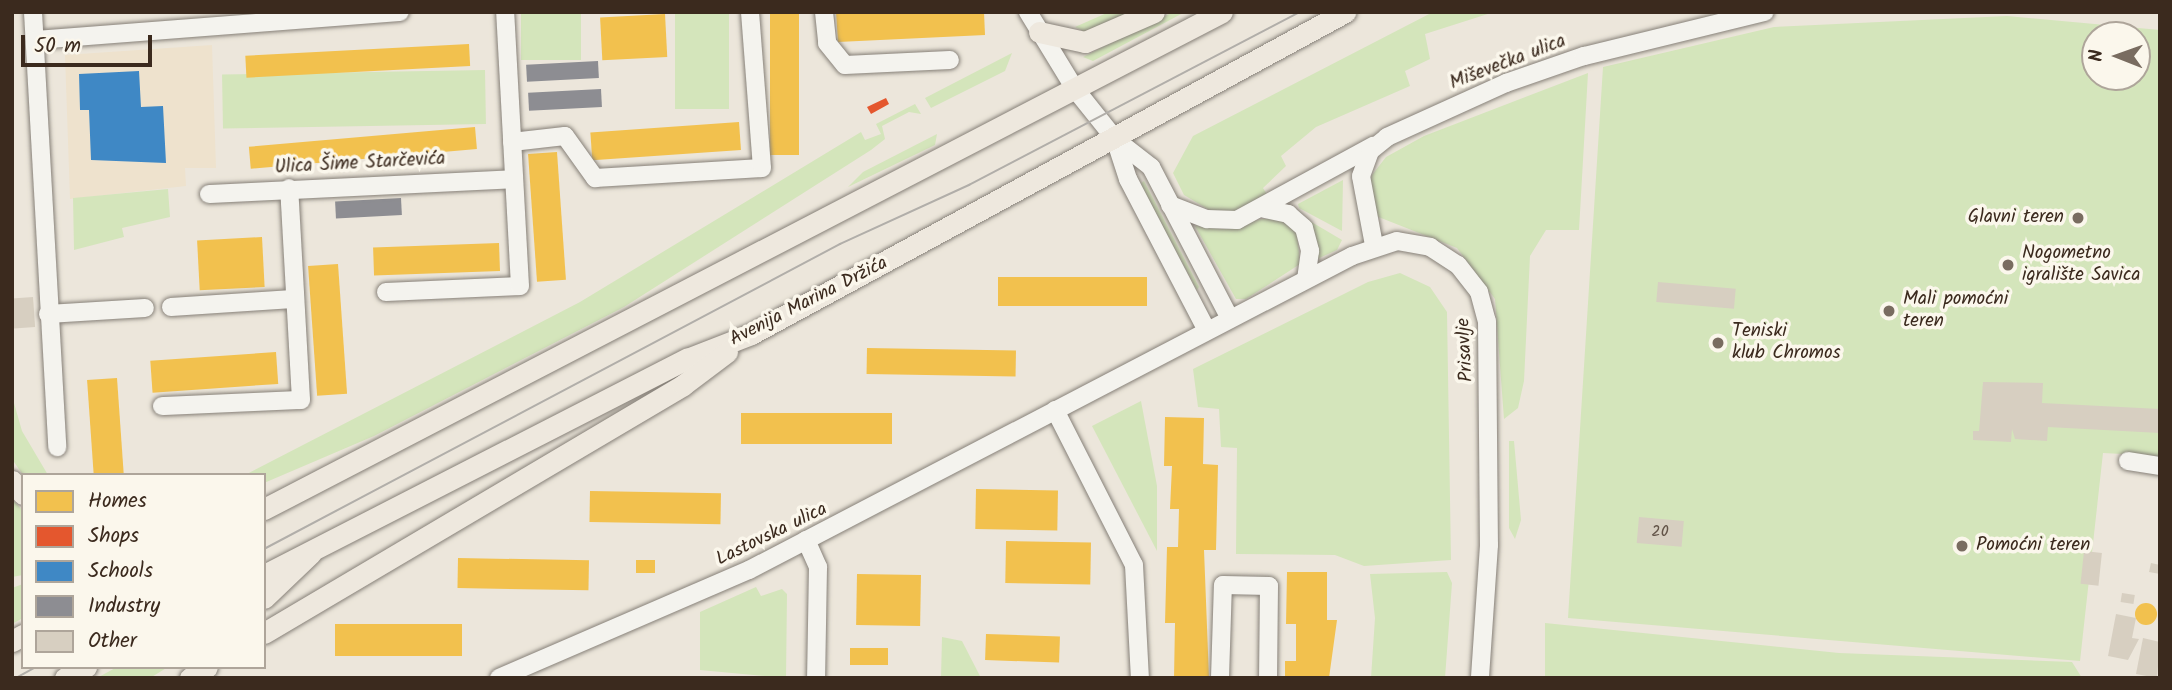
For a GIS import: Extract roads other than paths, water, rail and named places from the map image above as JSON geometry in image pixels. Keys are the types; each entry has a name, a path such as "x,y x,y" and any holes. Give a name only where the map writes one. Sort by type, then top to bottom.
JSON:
{"main road":[{"path":"1039,32 1085,42 1154,12"},
{"path":"266,508 1223,12"},
{"name":"Avenija Marina Držića","path":"266,574 687,359 751,334 1345,12"},
{"path":"266,633 683,384 751,334"},
{"path":"266,597 285,584 314,549"},
{"path":"65,678 82,669"}],"street":[{"path":"33,12 57,447"},
{"path":"35,40 400,12"},
{"path":"386,292 520,286 505,12"},
{"path":"513,142 565,136 595,178 762,168 750,12"},
{"path":"824,12 827,43 845,65 950,60"},
{"path":"1028,12 1075,89 1115,139 1151,166 1230,319"},
{"name":"Miševečka ulica","path":"1170,205 1218,222 1265,209 1379,143 1506,83 1584,56 1765,12"},
{"path":"1115,139 1128,179 1207,331"},
{"path":"1374,245 1360,186 1366,158 1379,143"},
{"name":"Ulica Šime Starčevića","path":"208,194 514,179"},
{"path":"162,406 301,400 293,299 289,188"},
{"path":"1265,209 1288,214 1304,229 1310,251 1306,279"},
{"name":"Prisavlje","path":"1207,331 1374,245 1415,243 1444,254 1470,278 1485,308 1490,487 1480,678"},
{"path":"171,307 293,299"},
{"path":"48,314 145,308"},
{"name":"Lastovska ulica","path":"499,678 695,596 1207,331"},
{"path":"1055,410 1134,565 1140,678"},
{"path":"2128,461 2160,466"},
{"path":"806,540 818,567 816,678"},
{"path":"1220,678 1223,585 1269,586 1268,678"}],"tram line":[{"path":"266,548 840,244 969,185 1300,12"},
{"path":"16,678 32,669"}],"place":[{"name":"Glavni teren","path":"2078,218"},
{"name":"Nogometno igralište Savica","path":"2008,265"},
{"name":"Mali pomoćni teren","path":"1889,311"},
{"name":"Teniski klub Chromos","path":"1718,343"},
{"name":"Pomoćni teren","path":"1962,546"}]}
